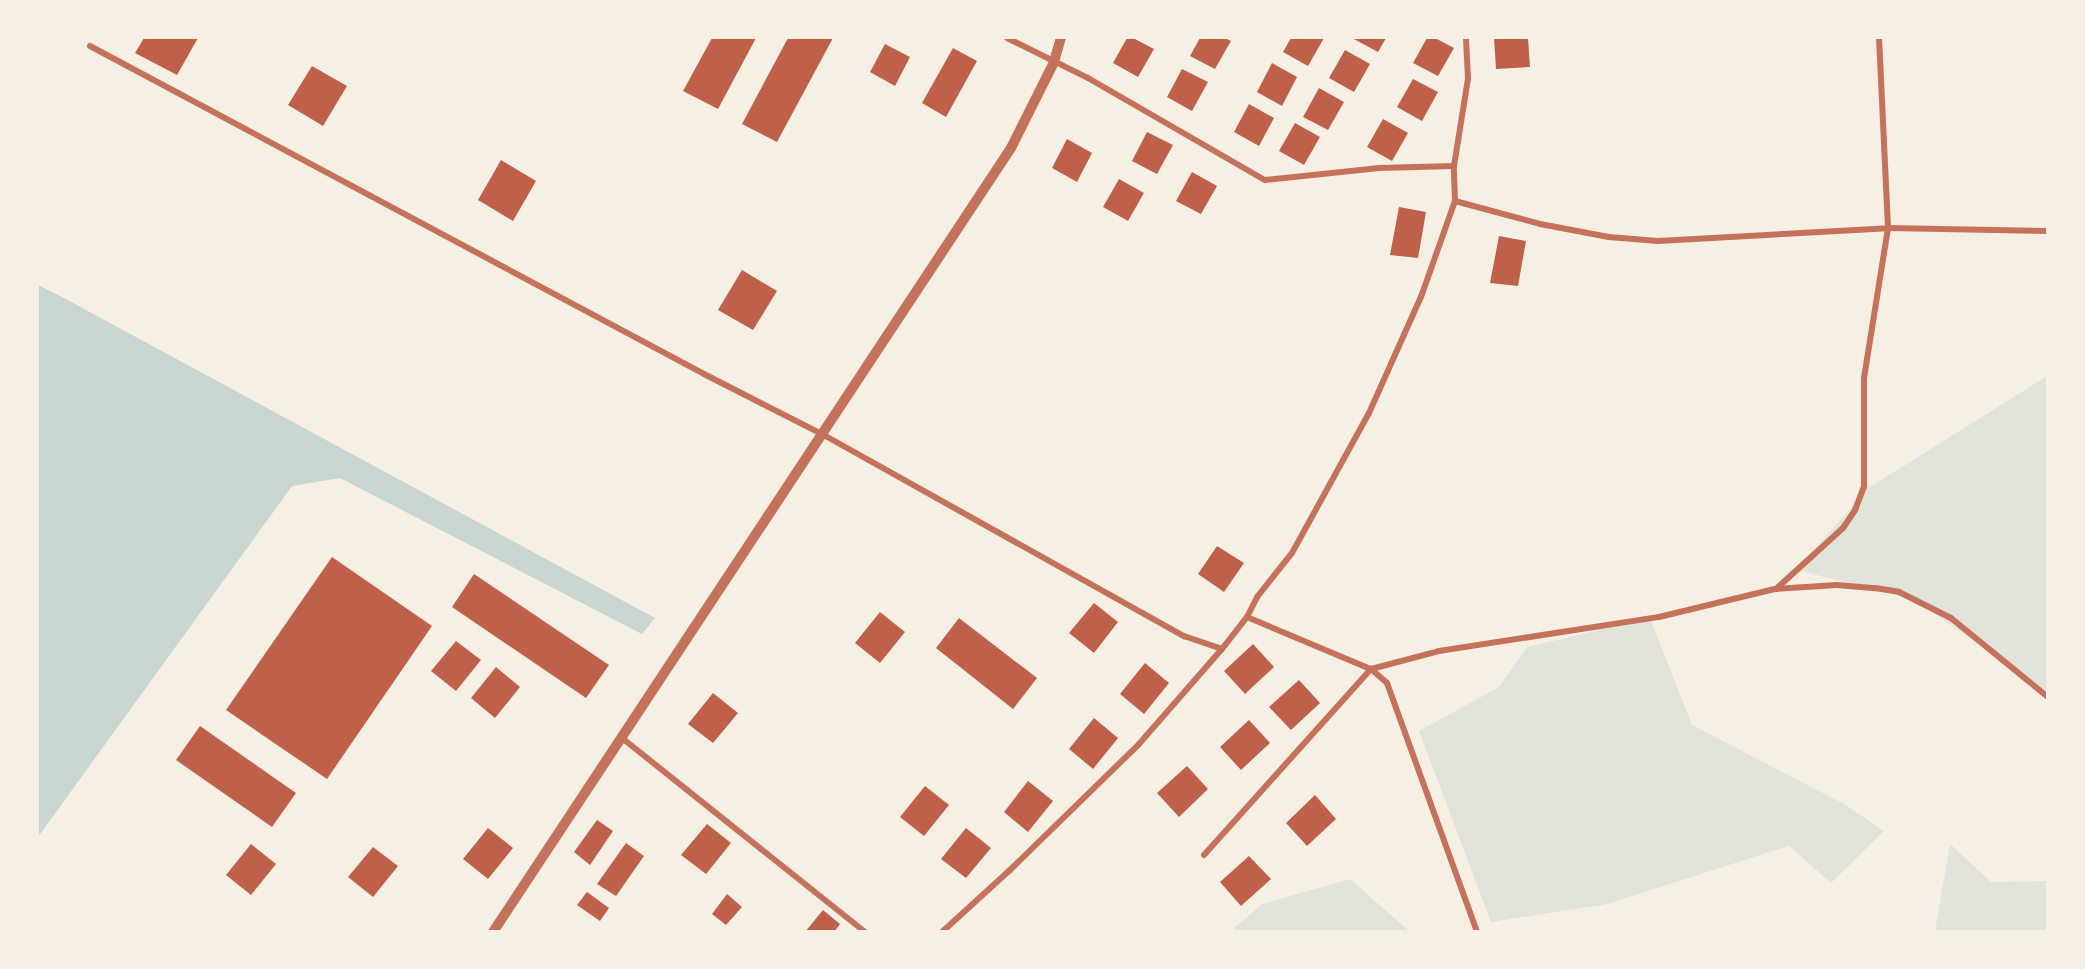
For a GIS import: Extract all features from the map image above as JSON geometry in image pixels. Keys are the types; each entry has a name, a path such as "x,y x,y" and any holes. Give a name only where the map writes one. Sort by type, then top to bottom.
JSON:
{"street":[{"path":"1007,38 1265,180 1379,168 1454,166"},
{"path":"493,932 1011,148 1054,62 1061,38"},
{"path":"942,932 1010,870 1139,744 1222,649 1247,617 1257,597 1292,552 1369,413 1421,297 1455,201 1454,166 1468,79 1466,38"},
{"path":"1775,589 1843,528 1855,510 1864,487 1864,378 1888,228 1879,38"},
{"path":"90,46 693,368 822,434 1184,636 1222,649"},
{"path":"1455,201 1563,228 1609,237 1658,241 1888,228 2048,231"},
{"path":"1204,855 1371,669 1438,651 1659,617 1775,589 1837,585 1899,592 1951,618 2048,697"},
{"path":"1247,617 1371,669 1388,683 1478,932"},
{"path":"622,738 865,932"}],"shaded area":[{"path":"38,285 655,618 642,634 340,478 292,486 38,837"},
{"path":"2047,376 2047,692 1915,600 1797,570 1867,489"},
{"path":"1650,618 1692,725 1844,804 1884,831 1831,883 1789,846 1607,904 1491,922 1419,731 1499,687 1527,647"},
{"path":"1950,844 1991,882 2047,881 2047,931 1935,931"},
{"path":"1350,879 1409,931 1231,931 1262,904"}],"building":[{"path":"144,38 198,38 177,75 135,53"},
{"path":"712,38 756,38 718,109 683,91"},
{"path":"788,38 833,38 777,142 742,124"},
{"path":"1127,38 1133,38 1154,49 1138,77 1113,63"},
{"path":"1200,38 1225,38 1231,41 1215,69 1190,56"},
{"path":"1291,38 1324,38 1308,66 1283,52"},
{"path":"1352,38 1386,38 1378,52"},
{"path":"1427,38 1435,38 1454,48 1438,76 1413,63"},
{"path":"1494,38 1528,38 1530,67 1496,69"},
{"path":"885,44 910,57 895,86 870,72"},
{"path":"953,48 977,61 946,117 922,103"},
{"path":"1345,50 1370,64 1354,92 1329,78"},
{"path":"1272,63 1297,77 1282,106 1257,92"},
{"path":"312,66 347,86 323,126 288,105"},
{"path":"1182,69 1208,82 1192,111 1167,97"},
{"path":"1413,79 1438,92 1422,121 1397,107"},
{"path":"1319,88 1344,102 1328,130 1303,117"},
{"path":"1249,104 1274,118 1259,146 1234,132"},
{"path":"1383,119 1408,133 1392,161 1367,147"},
{"path":"1295,123 1320,137 1304,165 1279,151"},
{"path":"1147,132 1173,145 1157,174 1132,161"},
{"path":"1067,139 1092,153 1077,182 1052,168"},
{"path":"501,160 536,181 513,221 478,200"},
{"path":"1192,172 1217,186 1201,214 1176,201"},
{"path":"1119,179 1144,193 1128,221 1103,207"},
{"path":"1399,207 1426,212 1418,258 1390,255"},
{"path":"1499,236 1526,241 1518,286 1490,283"},
{"path":"742,270 777,291 753,330 718,310"},
{"path":"1217,546 1244,563 1224,592 1198,574"},
{"path":"332,557 432,626 327,779 226,710"},
{"path":"474,574 609,665 586,698 452,607"},
{"path":"1094,603 1118,622 1094,653 1069,633"},
{"path":"880,612 905,632 880,663 855,643"},
{"path":"959,618 1037,678 1013,709 936,648"},
{"path":"456,641 481,660 456,691 431,671"},
{"path":"1253,644 1274,667 1245,694 1224,671"},
{"path":"1145,663 1169,683 1144,714 1120,694"},
{"path":"496,667 520,687 495,718 471,698"},
{"path":"1299,680 1320,703 1291,730 1269,707"},
{"path":"713,693 738,713 713,743 688,724"},
{"path":"1094,718 1118,738 1093,769 1069,749"},
{"path":"1249,720 1270,743 1241,770 1220,747"},
{"path":"200,726 296,793 272,827 176,760"},
{"path":"1187,766 1208,789 1179,817 1157,793"},
{"path":"1028,781 1053,801 1028,832 1004,812"},
{"path":"925,786 949,805 924,836 900,817"},
{"path":"1315,795 1336,819 1307,846 1286,823"},
{"path":"597,820 613,831 590,865 574,852"},
{"path":"707,824 731,843 706,874 681,855"},
{"path":"488,828 513,848 488,879 463,859"},
{"path":"966,828 991,848 966,878 941,859"},
{"path":"626,843 644,856 616,896 597,884"},
{"path":"251,844 276,864 251,895 226,875"},
{"path":"373,847 398,866 373,897 348,877"},
{"path":"1249,856 1271,879 1241,906 1220,882"},
{"path":"587,892 609,908 600,921 577,905"},
{"path":"727,894 742,907 726,925 712,914"},
{"path":"823,910 840,924 834,932 805,932"}]}
